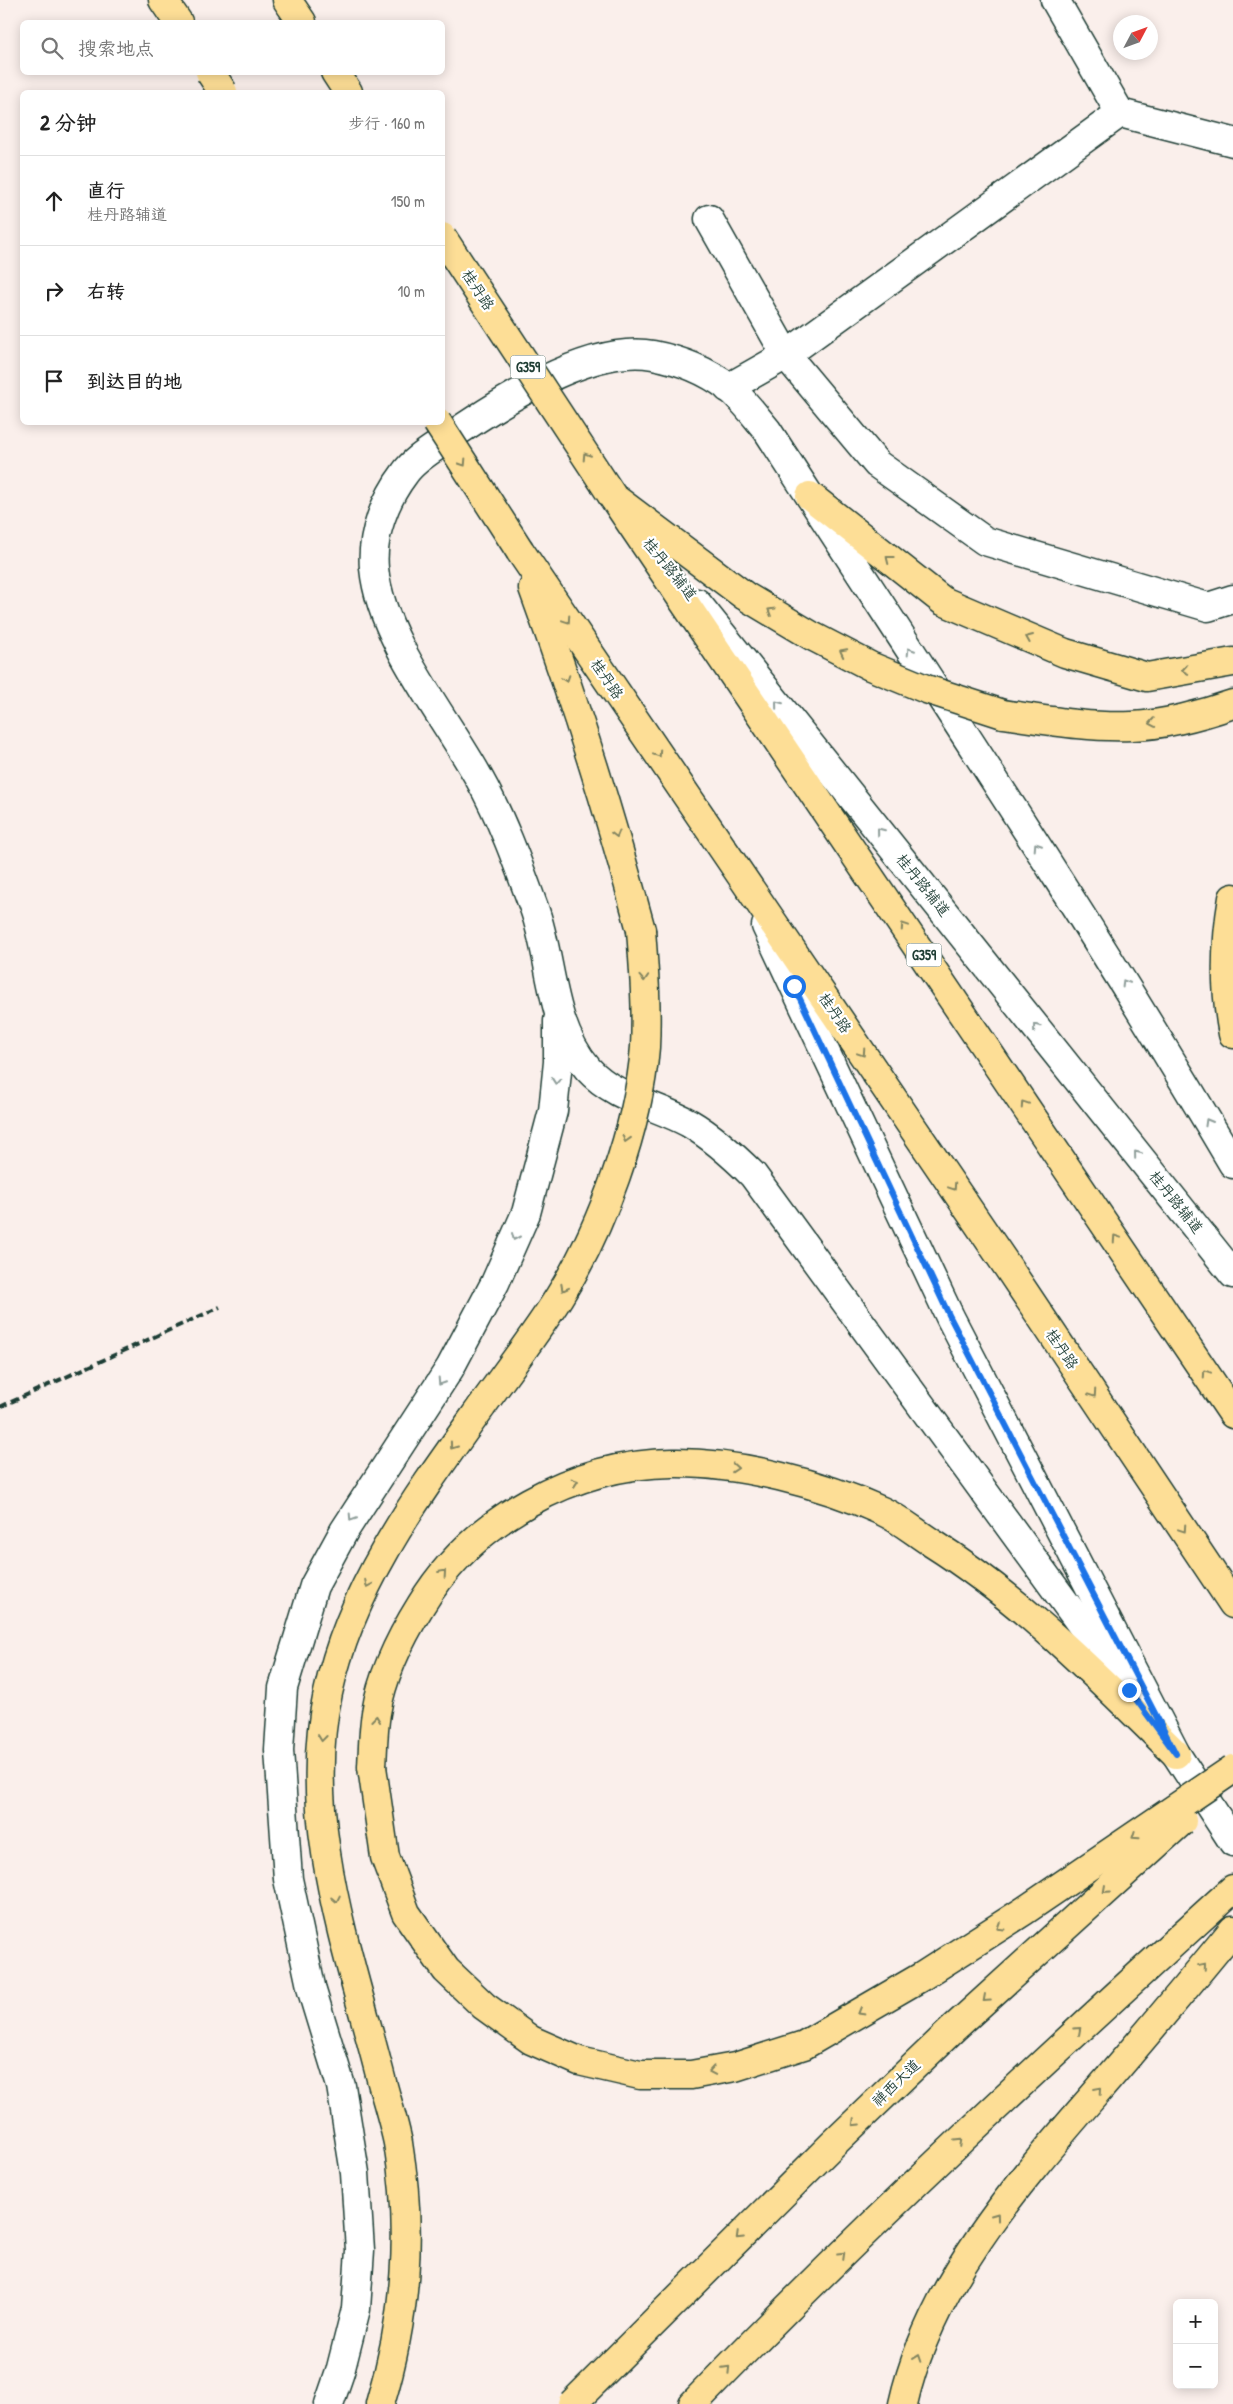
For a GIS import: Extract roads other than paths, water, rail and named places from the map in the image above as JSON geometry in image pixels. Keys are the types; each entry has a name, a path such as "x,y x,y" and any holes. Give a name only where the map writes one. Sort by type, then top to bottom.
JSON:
{"main road":[{"path":"163,0 177,20"},
{"path":"287,0 301,20"},
{"path":"212,75 222,90"},
{"path":"337,75 347,90"},
{"name":"桂丹路","path":"445,242 613,497 1233,1414"},
{"name":"桂丹路","path":"439,425 520,551 1012,1274 1233,1604"},
{"path":"810,496 943,601 1065,654 1147,677 1233,662"},
{"path":"613,497 746,596 812,636 870,666 926,689 1003,714 1069,724 1133,726 1207,713 1233,704"},
{"path":"380,2404 394,2355 406,2279 406,2210 398,2142 345,1944 326,1853 318,1773 327,1694 346,1628 388,1544 440,1465 560,1296 580,1258 610,1192 635,1110 645,1048 645,989 641,930 614,828 587,742 520,551"},
{"path":"1233,898 1225,955 1229,1014 1233,1034"},
{"path":"1176,1754 1044,1626 972,1568 883,1512 807,1484 752,1470 673,1463 613,1470 546,1492 508,1514 460,1553 434,1582 404,1632 382,1687 376,1714 372,1767 385,1857 406,1913 446,1970 484,2006 531,2040 579,2061 640,2075 691,2074 735,2067 804,2045 921,1977 1024,1911 1233,1770"},
{"name":"禅西大道","path":"572,2404 703,2271 954,2028 1233,1775"},
{"path":"693,2404 765,2329 943,2158 1046,2060 1233,1889"},
{"path":"903,2404 922,2346 945,2298 972,2250 1019,2184 1233,1930"}],"street":[{"path":"1055,0 1120,113 1233,142"},
{"path":"728,388 786,354 1120,113"},
{"path":"709,219 786,354 877,464 984,541 1208,608 1233,599"},
{"path":"329,2404 340,2372 356,2309 360,2250 357,2202 355,2173 341,2086 312,1991 288,1879 279,1750 283,1688 314,1586 344,1531 450,1368 495,1283 526,1213 553,1111 558,1062 558,1015 538,921 515,856 480,779 398,642 379,598 374,566 376,536 386,504 406,471 458,432 504,401 561,373 613,356 649,354 689,364 728,388 767,430 810,496 1089,925 1233,1164"},
{"name":"桂丹路辅道","path":"613,497 1233,1274"},
{"path":"746,882 950,1317 1176,1754"},
{"path":"558,1015 575,1050 588,1068 604,1084 688,1123 723,1146 753,1175 1176,1754 1233,1842"}],"railway":[{"path":"0,1407 220,1307"}]}
